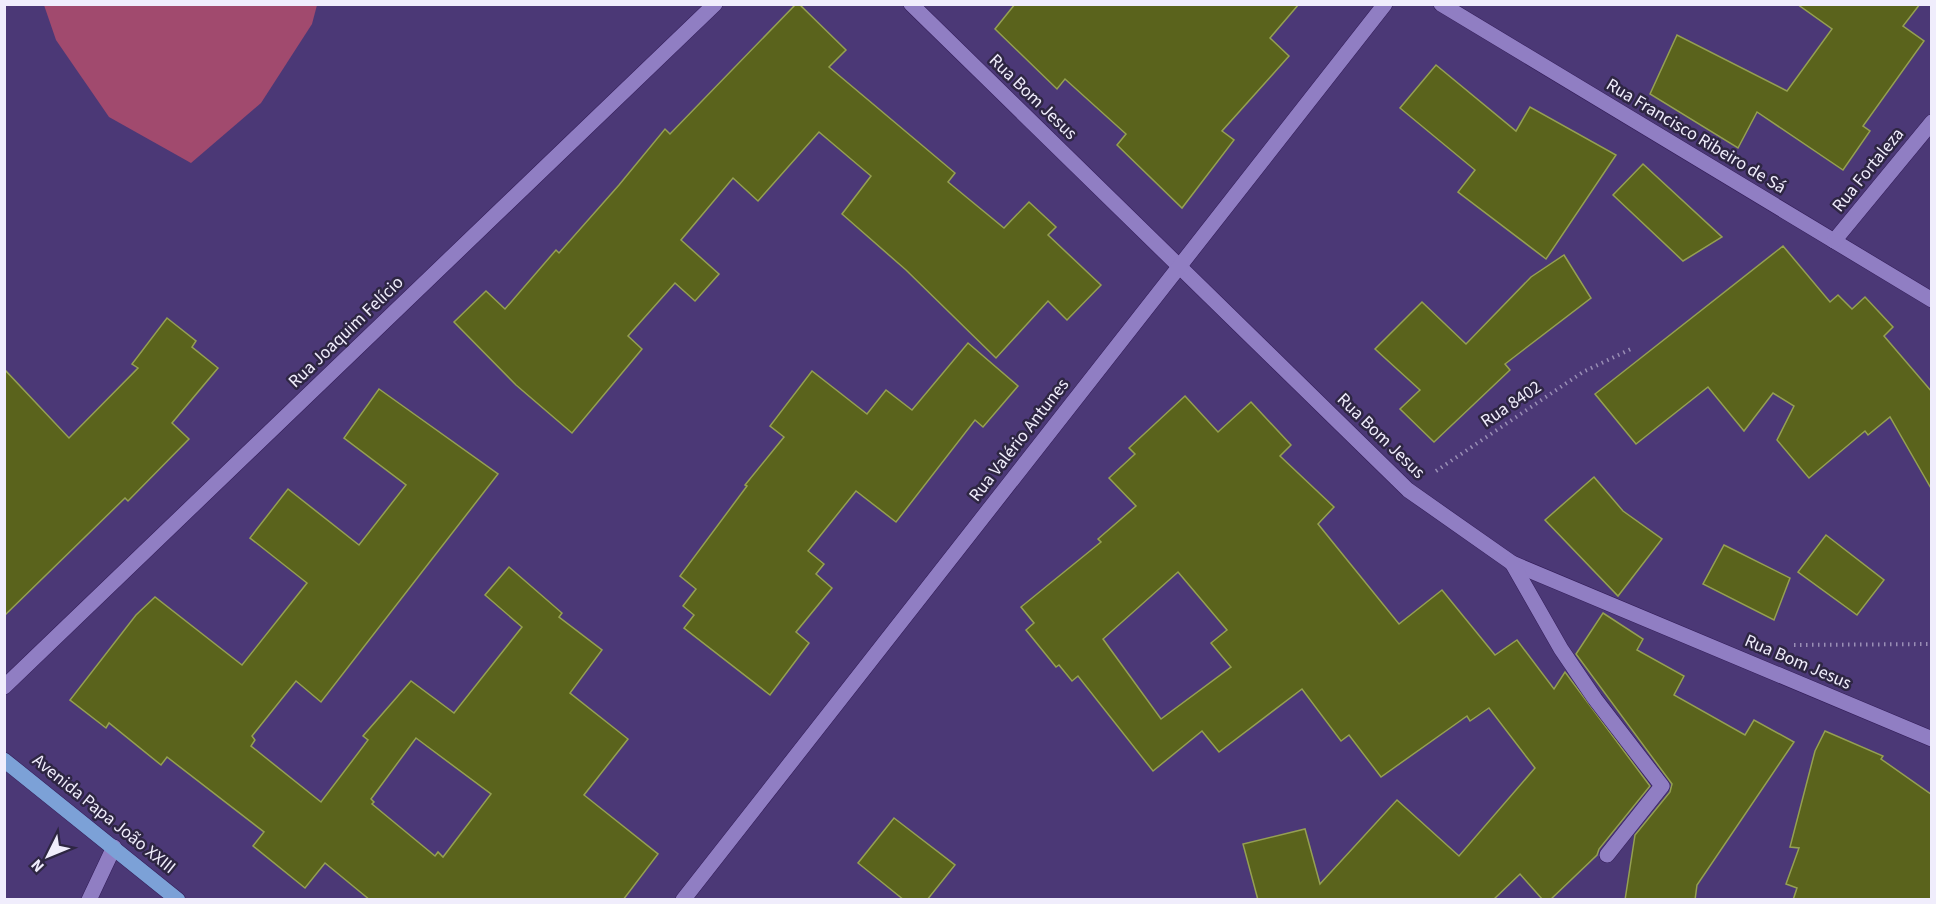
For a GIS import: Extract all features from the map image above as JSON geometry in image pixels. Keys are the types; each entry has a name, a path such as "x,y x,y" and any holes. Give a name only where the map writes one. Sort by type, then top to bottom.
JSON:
{"main road":[{"name":"Avenida Papa João XXIII","path":"4,760 178,900"}],"street":[{"name":"Rua Joaquim Felício","path":"4,687 715,4"},
{"name":"Rua Bom Jesus","path":"911,4 1408,490 1512,564 1932,739"},
{"name":"Rua Valério Antunes","path":"683,900 1385,4"},
{"name":"Rua Francisco Ribeiro de Sá","path":"1441,4 1932,300"},
{"name":"Rua Fortaleza","path":"1834,242 1932,122"},
{"path":"1512,564 1584,683 1662,786 1607,855"},
{"path":"89,900 114,848"}],"path":[{"name":"Rua 8402","path":"1408,490 1583,372 1633,348"},
{"path":"1786,645 1932,644"}],"shaded area":[{"path":"44,4 317,5 312,24 261,103 191,163 109,117 56,40"}],"building":[{"path":"796,4 799,4 846,50 829,67 955,173 948,182 1004,228 1029,202 1056,227 1048,235 1101,285 1067,320 1048,301 996,358 906,270 842,214 871,176 819,132 758,201 733,178 681,240 719,274 695,301 675,283 628,336 642,349 572,433 516,385 454,322 486,291 505,309 556,250 559,253 665,129 670,134"},
{"path":"1015,4 1299,4 1270,38 1289,56 1222,131 1234,140 1182,208 1117,145 1126,134 1065,79 1057,89 995,29"},
{"path":"1797,4 1920,4 1903,26 1924,41 1863,126 1870,131 1843,170 1757,112 1738,148 1650,94 1677,35 1787,91 1832,29"},
{"path":"1436,65 1516,131 1530,107 1616,155 1546,259 1458,192 1475,170 1400,108"},
{"path":"1643,164 1722,237 1683,261 1613,195"},
{"path":"1783,246 1830,302 1838,295 1852,309 1865,297 1893,327 1884,336 1932,392 1932,490 1890,417 1868,435 1865,431 1809,478 1777,440 1794,406 1773,393 1744,431 1708,387 1636,444 1595,394"},
{"path":"1564,255 1591,298 1505,364 1510,370 1434,442 1400,409 1420,390 1375,349 1422,302 1466,344 1531,277"},
{"path":"167,318 196,341 192,347 218,368 172,423 189,439 128,501 125,498 4,616 4,369 69,438 138,368 132,364"},
{"path":"968,343 1018,386 983,427 975,420 896,522 856,491 808,551 824,564 816,574 832,588 796,632 809,643 770,695 684,628 694,615 683,606 696,589 680,576 747,486 745,485 784,437 770,426 812,371 867,414 886,390 912,410"},
{"path":"379,389 498,474 321,702 296,681 252,736 255,740 251,746 321,802 368,740 363,736 411,681 454,713 522,627 485,595 509,567 562,613 559,617 602,650 570,693 628,739 584,795 658,854 623,900 370,900 325,863 305,888 253,846 264,832 167,757 161,765 109,723 106,728 70,700 136,615 155,597 242,665 307,583 250,538 288,489 359,545 406,485 344,438","holes":["416,738 491,794 443,857 438,852 435,856 372,804 374,802 371,799"]},
{"path":"1185,396 1218,432 1251,402 1291,445 1280,456 1334,507 1318,524 1399,624 1442,590 1495,655 1517,640 1554,689 1565,672 1650,786 1599,849 1597,855 1550,900 1543,900 1520,874 1493,900 1258,900 1243,844 1305,829 1320,884 1397,800 1459,856 1535,768 1489,708 1470,721 1467,716 1381,777 1349,735 1341,741 1302,689 1219,752 1202,731 1153,771 1078,676 1072,681 1059,665 1056,667 1026,630 1034,623 1021,607 1101,542 1098,539 1136,506 1109,478 1135,454 1129,448","holes":["1178,572 1227,630 1211,643 1231,667 1161,719 1103,639"]},
{"path":"1594,477 1623,511 1662,539 1618,596 1545,520"},
{"path":"1826,535 1884,580 1857,615 1798,572"},
{"path":"1724,545 1790,578 1774,620 1703,584"},
{"path":"1603,613 1643,639 1637,650 1684,676 1674,695 1745,735 1754,720 1794,742 1697,885 1695,900 1625,900 1635,835 1670,792 1672,784 1576,654"},
{"path":"1825,731 1883,756 1881,759 1932,795 1932,900 1793,900 1797,888 1786,884 1799,848 1790,847 1815,751"},
{"path":"894,818 955,865 927,900 904,900 858,863"}]}
